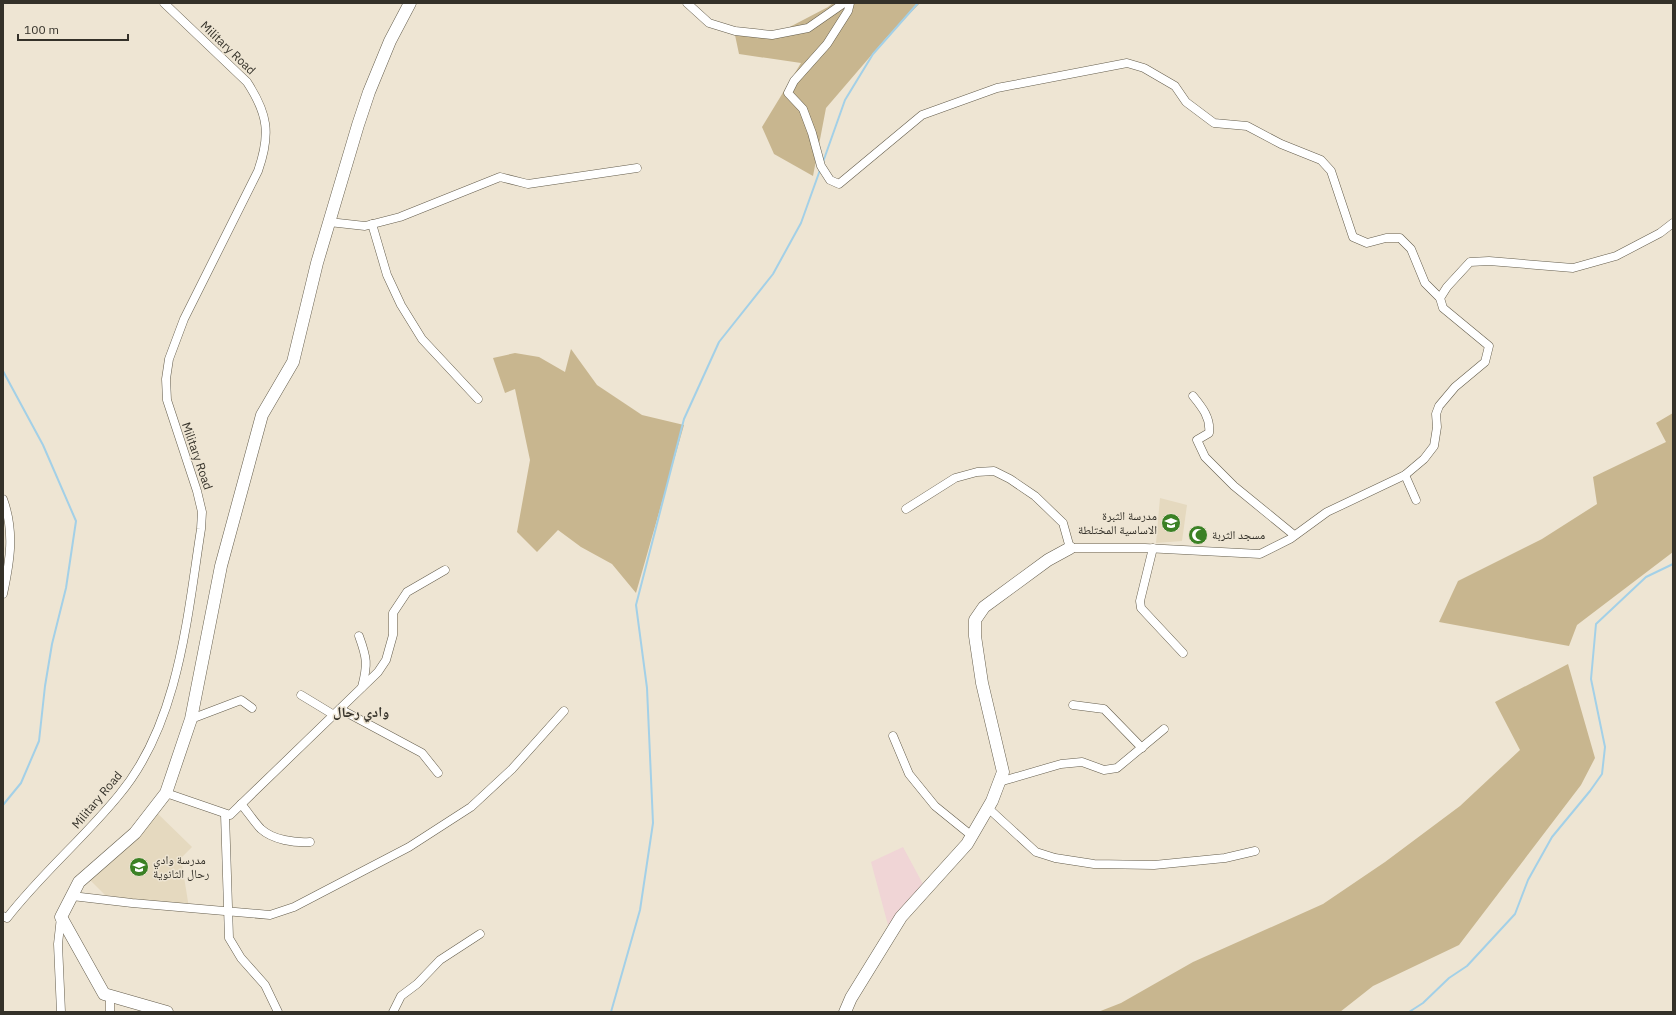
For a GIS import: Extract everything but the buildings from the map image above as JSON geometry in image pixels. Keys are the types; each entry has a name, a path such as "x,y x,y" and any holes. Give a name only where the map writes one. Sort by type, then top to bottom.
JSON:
{"street":[{"name":"Military Road","path":"5,917 120,795 139,767 162,722 179,661 201,529 202,512 197,491 167,400 166,379 169,359 184,319 258,171 267,139 262,108 256,95 247,82 164,3"},
{"path":"61,1012 58,944 61,918 79,882 135,833 166,793 191,719 221,566 262,415 293,362 317,263 369,92 390,41 410,3"},
{"path":"687,3 709,23 735,31 772,35 808,28 844,3"},
{"path":"845,1012 851,998 902,917 968,844 988,808 1003,772 982,683 975,636 975,620 984,607 1048,560 1070,548 1153,548 1260,554 1294,535 1327,512 1405,475 1424,459 1434,446 1437,427 1436,414 1439,406 1455,387 1485,362 1489,346 1443,308 1440,298 1426,283 1411,249 1400,238 1386,238 1367,243 1353,237 1331,170 1321,160 1281,144 1247,126 1214,123 1186,102 1175,86 1144,68 1127,63 997,88 922,115 839,184 830,180 822,166 803,109 788,93 794,81 827,44 848,11 850,3"},
{"path":"329,222 365,226 400,217 500,177 528,184 637,168"},
{"path":"1440,298 1447,287 1470,262 1489,261 1573,268 1616,256 1660,233 1673,223"},
{"path":"372,224 387,275 400,305 422,339 478,399"},
{"path":"1193,396 1204,408 1210,425 1208,433 1197,440 1205,457 1234,486 1294,535"},
{"path":"906,509 955,478 977,472 994,471 1010,479 1035,496 1063,523 1070,548"},
{"path":"1405,475 1416,500"},
{"path":"3,499 11,532 9,565 3,594"},
{"path":"1153,548 1140,601 1141,608 1183,653"},
{"path":"166,793 230,815 378,672 386,660 393,635 393,613 407,592 445,570"},
{"path":"359,636 367,655 366,674 362,687"},
{"path":"300,695 422,753 438,773"},
{"path":"191,719 241,700 252,708"},
{"path":"1073,705 1104,708 1142,748"},
{"path":"72,896 132,903 270,915 294,907 409,847 471,807 512,769 564,711"},
{"path":"999,782 1061,764 1082,762 1104,770 1117,768 1164,729"},
{"path":"893,736 909,774 935,806 972,836"},
{"path":"241,804 262,830 283,840 299,843 310,842"},
{"path":"988,808 1036,852 1055,858 1094,864 1154,865 1225,858 1255,851"},
{"path":"225,814 229,938 241,958 265,985 278,1012"},
{"path":"61,918 104,994 167,1012"},
{"path":"393,1012 401,996 416,984 440,960 480,934"},
{"path":"110,996 110,1012"}],"shaded area":[{"path":"833,3 920,3 887,37 826,108 813,176 774,154 762,127 801,63 739,54 735,35 782,31"},
{"path":"571,349 597,385 642,415 684,425 636,593 612,564 581,547 558,530 537,552 517,532 530,460 515,389 505,393 493,358 515,353 539,357 565,372"},
{"path":"1673,413 1673,552 1577,625 1569,646 1439,622 1458,581 1542,539 1597,504 1593,477 1666,442 1656,423"},
{"name":"مدرسة الثبرة الاساسية المختلطة","path":"1160,498 1187,505 1182,541 1156,543"},
{"path":"1568,664 1595,758 1581,785 1459,945 1373,986 1340,1012 1098,1012 1121,1003 1193,962 1323,904 1385,862 1460,806 1520,750 1495,702"},
{"name":"مدرسة وادي رحال الثانوية","path":"155,811 192,847 181,858 189,908 105,895 86,876"},
{"path":"903,847 924,886 907,907 888,925 871,862"}],"waterway":[{"path":"823,162 845,100 873,54 918,3"},
{"path":"611,1012 640,910 653,823 647,688 636,605 684,419 719,342 773,274 801,223 820,170"},
{"path":"3,371 43,445 76,521 66,588 52,644 45,686 39,741 21,783 3,805"},
{"path":"1409,1012 1423,1003 1449,978 1467,966 1515,914 1528,880 1552,837 1602,774 1605,747 1591,679 1596,624 1646,577 1673,564"}],"place":[{"name":"مدرسة الثبرة الاساسية المختلطة","path":"1171,523"},
{"name":"مسجد الثربة","path":"1198,535"},
{"name":"مدرسة وادي رحال الثانوية","path":"139,867"}],"district":[{"name":"وادي رحال","path":"361,712"}]}
